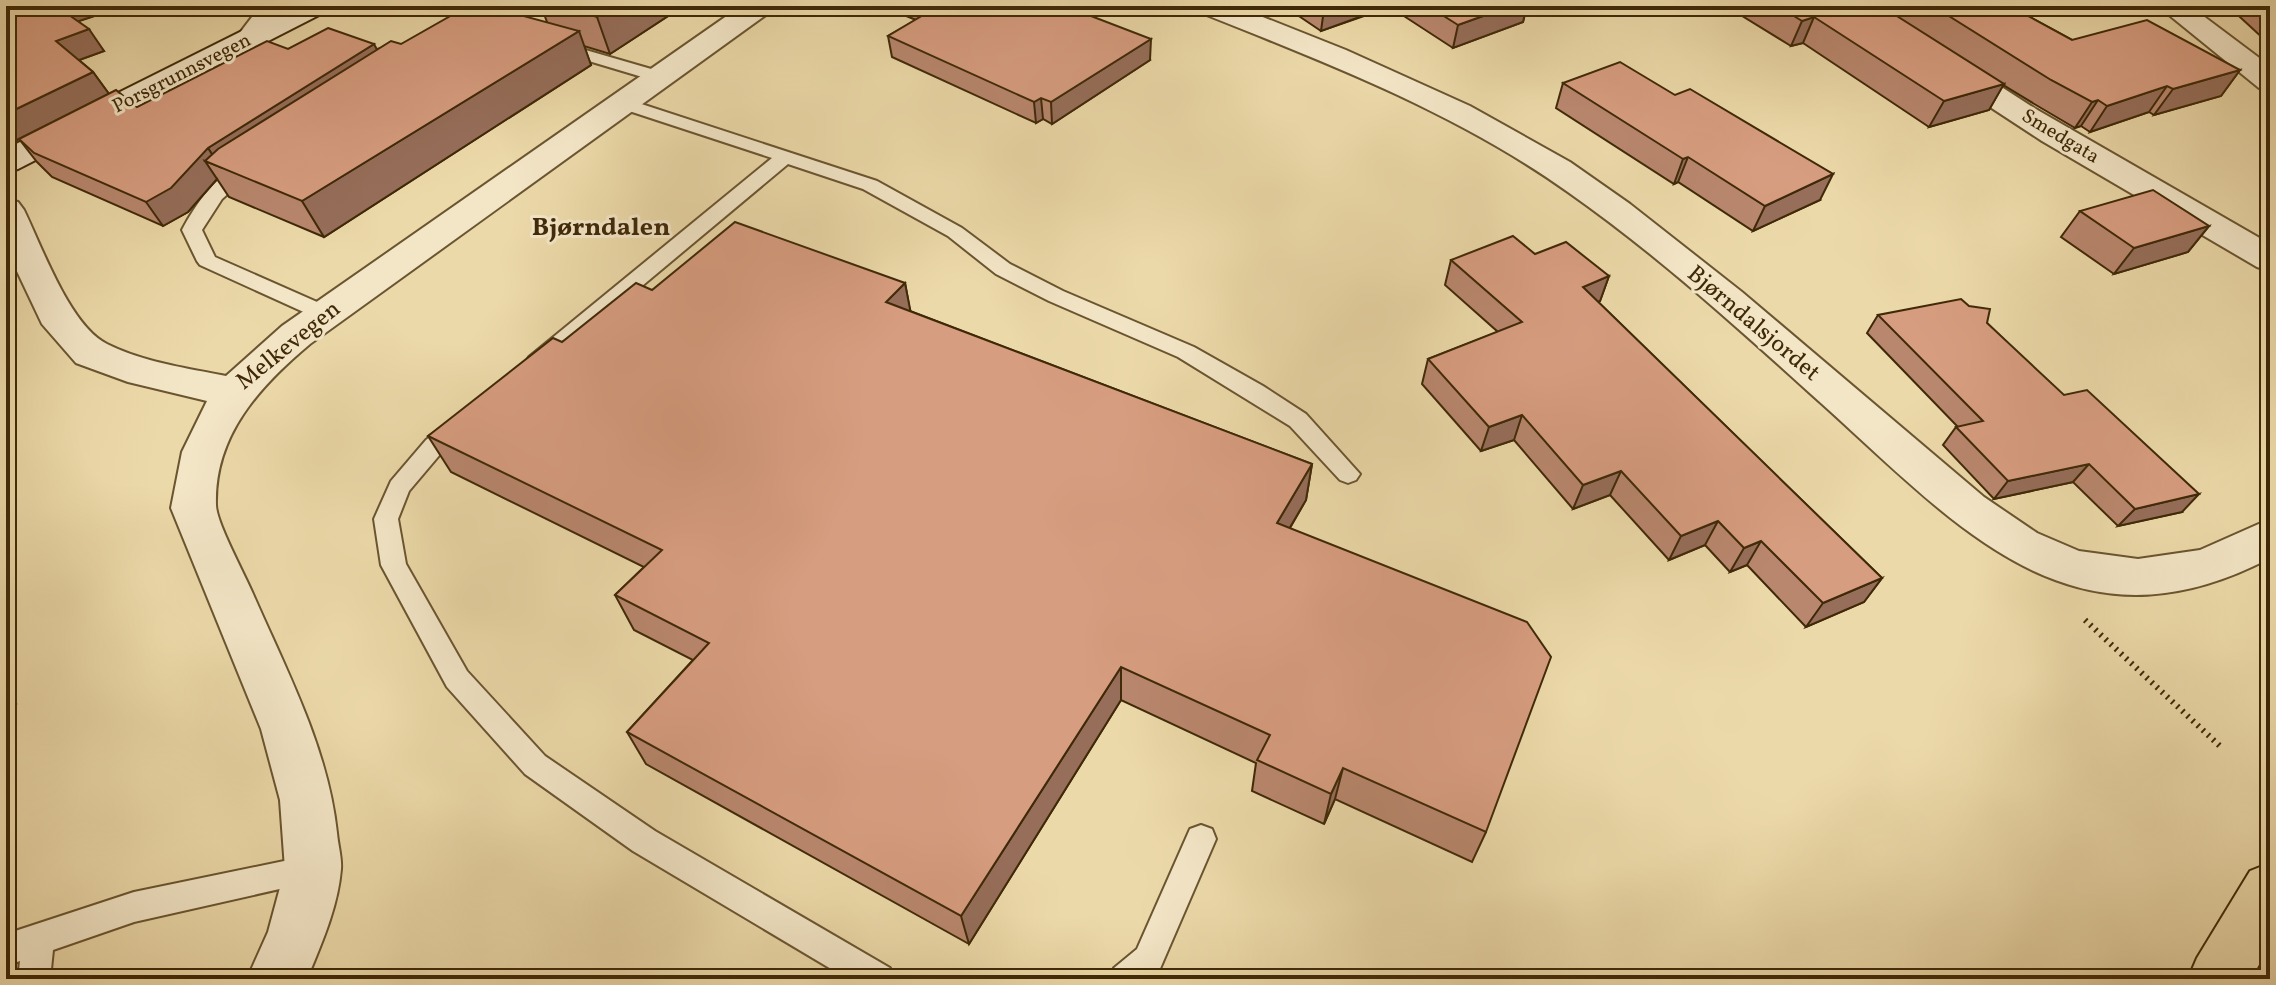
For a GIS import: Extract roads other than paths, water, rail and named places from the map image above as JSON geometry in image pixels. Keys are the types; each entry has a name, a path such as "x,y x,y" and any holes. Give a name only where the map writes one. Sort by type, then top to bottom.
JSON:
{"highway":[{"path":"2218,979 2270,890"}],"street":[{"name":"Porsgrunnsvegen","path":"6,162 315,6"},
{"name":"Melkevegen","path":"277,979 296,936 313,869 307,800 287,729 193,508 197,468 210,433 232,392 264,360 760,6"},
{"name":"Bjørndalsjordet","path":"1209,6 1303,42 1431,99 1540,158 1630,220 1743,313 1968,509 2002,537 2034,555 2095,572 2128,577 2165,576 2205,567 2270,537"},
{"name":"Smedgata","path":"1855,6 1907,34 1954,71 2066,142 2270,259"},
{"path":"2172,6 2270,81"},
{"path":"6,210 61,324 90,353 142,372 232,392"}],"lane":[{"path":"237,47 258,20 277,6"},
{"path":"545,43 659,77"},
{"path":"623,103 870,185 955,232 1003,269 1056,296 1186,352 1298,420 1348,474"},
{"path":"519,376 785,157"},
{"path":"258,161 232,178 201,210 192,230 207,261 326,314"},
{"path":"483,406 434,446 399,487 386,519 394,565 457,679 535,765 644,841 879,979"},
{"path":"1125,979 1148,960 1201,839"},
{"path":"6,950 134,907 313,869"},
{"path":"34,979 38,939"}],"district":[{"name":"Bjørndalen","path":"601,228"}]}
